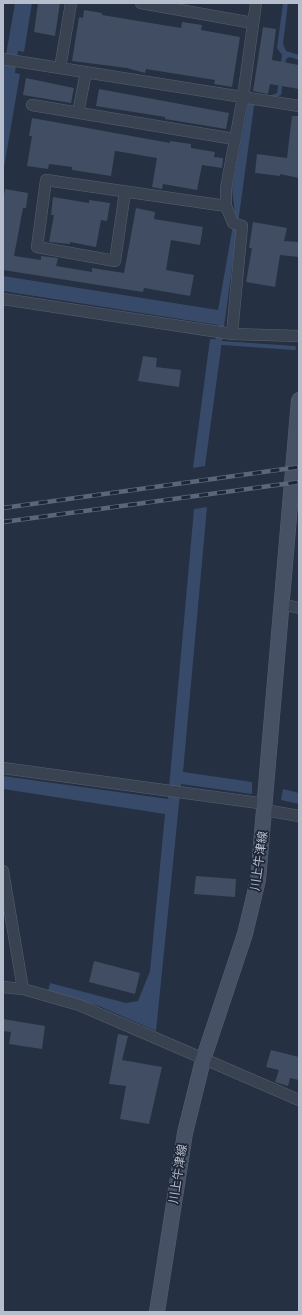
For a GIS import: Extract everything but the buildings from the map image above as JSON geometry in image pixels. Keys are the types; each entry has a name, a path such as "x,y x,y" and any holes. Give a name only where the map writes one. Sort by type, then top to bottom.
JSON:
{"main road":[{"name":"川上牛津線","path":"157,1312 185,1133 203,1060 245,934 258,880 299,400"}],"street":[{"path":"60,68 71,3"},
{"path":"140,3 253,23"},
{"path":"232,334 242,226 233,223 226,206 226,188 234,138 243,97 256,3"},
{"path":"3,59 299,106"},
{"path":"78,113 86,72"},
{"path":"32,105 234,138"},
{"path":"125,192 115,261 37,247 46,180 226,206"},
{"path":"3,299 232,334 299,336"},
{"path":"281,604 299,608"},
{"path":"3,768 185,793 265,807 299,816"},
{"path":"3,871 23,989"},
{"path":"3,987 23,989 79,1006 299,1100"}],"water":[{"path":"15,3 32,3 24,52 18,51 15,73 20,74 3,173 3,72"},
{"path":"283,3 288,3 283,44 286,51 299,55 299,60 290,57 286,59 281,95 254,106 205,466 193,468 210,339 216,339 218,325 3,291 3,276 218,310 235,214 232,189 248,104 277,93 282,55 277,48"},
{"path":"207,507 183,772 252,782 252,794 181,784 156,1031 99,1006 48,991 50,983 126,1003 138,1001 150,971 165,814 3,789 3,776 168,799 194,509"},
{"path":"283,789 299,793 299,804 281,800"}],"waterway":[{"path":"222,343 294,348"}],"railway":[{"path":"3,508 299,467"},
{"path":"3,522 299,482"}]}
